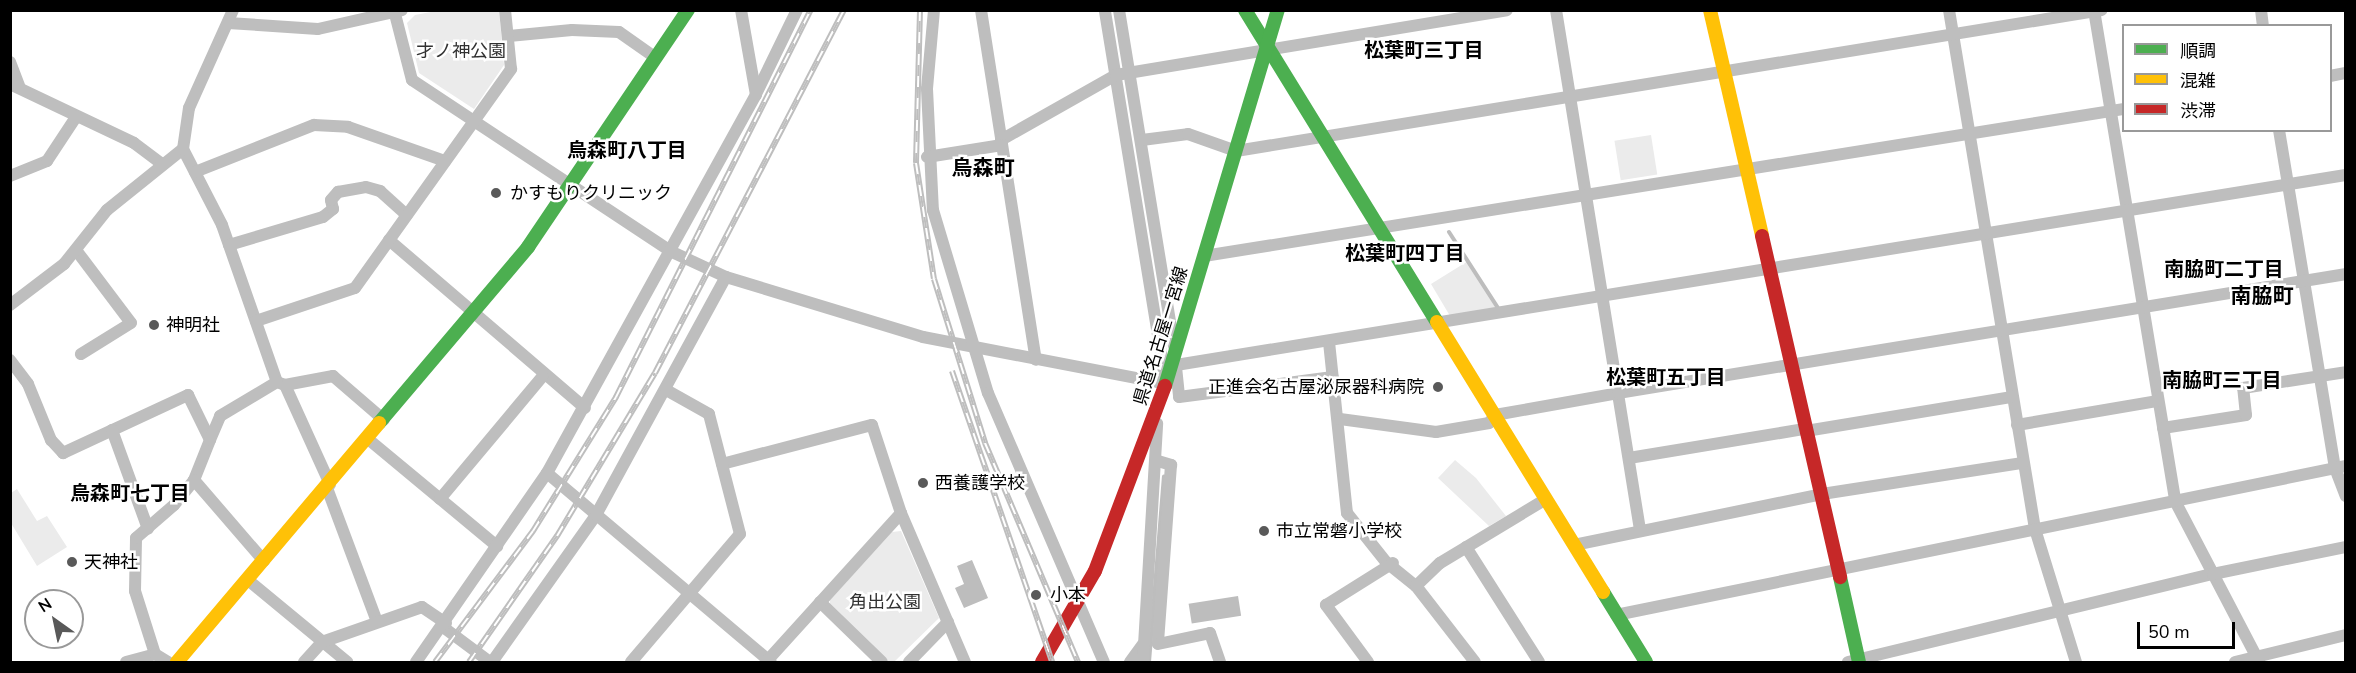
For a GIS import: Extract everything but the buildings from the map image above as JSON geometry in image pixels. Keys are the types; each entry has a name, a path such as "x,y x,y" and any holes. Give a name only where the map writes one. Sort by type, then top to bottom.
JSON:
{"street":[{"path":"233,10 189,108 183,149 229,245 281,384 328,486 377,622"},
{"path":"256,321 355,288 511,69 505,10"},
{"path":"177,663 473,314 572,186 688,10"},
{"path":"741,10 756,95"},
{"path":"416,663 445,625 547,473 585,408 756,95 797,10"},
{"path":"934,10 927,157 933,210 972,349 1077,605 1104,663"},
{"path":"981,10 1036,360"},
{"path":"228,23 318,29 397,11 412,80 670,251 726,277 972,349 1166,384 1105,10"},
{"path":"1119,10 1132,72 1175,349"},
{"path":"1245,10 1646,663"},
{"name":"県道名古屋一宮線","path":"1042,663 1095,571 1156,416 1173,367 1175,349 1269,49 1278,10"},
{"path":"927,157 1002,142 1116,75 1507,10"},
{"path":"1556,10 1640,531"},
{"path":"1710,10 1767,270 1822,494 1855,662 2213,574 2346,547"},
{"path":"1949,10 2034,529 2076,663"},
{"path":"1142,140 1188,134 1236,151 1571,99 2097,11 2110,111 2175,501 2258,660"},
{"path":"509,36 572,30 618,32 656,58"},
{"path":"10,62 15,86 134,143 162,164"},
{"path":"1204,256 2122,109"},
{"path":"10,176 47,161 76,117"},
{"path":"195,172 314,125 348,127 446,161"},
{"path":"2279,132 2320,376 2346,496"},
{"path":"10,305 76,250 107,210 183,149"},
{"path":"1333,377 1179,397 1173,367 2346,175"},
{"path":"229,245 323,217 333,209 331,200 338,192 357,189 380,191 407,214"},
{"path":"389,240 543,376 585,408"},
{"path":"76,250 131,323 81,354"},
{"path":"1340,419 1436,432 1489,423 1495,415 1618,393 2346,274"},
{"path":"304,663 322,642 422,607 491,663 596,515 726,277"},
{"path":"1329,342 1340,419 1345,509 1386,561 1393,563 1416,586 1475,663"},
{"path":"10,360 27,384 51,440 63,453 188,395 210,440"},
{"path":"2163,428 2246,415 2243,388 2346,372"},
{"path":"168,663 155,654 135,591 136,538 148,530 194,480 220,416 281,384 333,376 384,420"},
{"path":"440,499 543,376"},
{"path":"631,663 740,534 709,414 666,390"},
{"path":"1629,458 2013,397"},
{"path":"2017,425 2158,401"},
{"path":"1143,663 1158,461 1156,416"},
{"path":"722,464 872,425 901,513 965,663"},
{"path":"112,430 148,530"},
{"path":"368,439 497,546"},
{"path":"1158,461 1171,465 1158,644 1210,633 1220,663"},
{"path":"1574,545 1822,494 2023,463"},
{"path":"1616,615 2340,467"},
{"path":"547,473 768,662 901,513"},
{"path":"194,480 264,561"},
{"path":"1416,586 1466,547 1546,499"},
{"path":"1466,547 1539,663"},
{"path":"1364,661 1326,605 1393,563"},
{"path":"248,580 347,663"},
{"path":"820,602 882,663"},
{"path":"909,663 948,622"},
{"path":"2235,663 2258,660 2346,635"},
{"path":"1130,663 1144,643"},
{"path":"126,663 155,654"}],"green space":[{"name":"才ノ神公園","path":"436,11 499,11 504,65 474,109 419,73 407,23 415,15"},
{"path":"1651,135 1657,175 1621,180 1614,141"},
{"path":"1468,261 1498,308 1450,316 1431,284"},
{"path":"1455,460 1476,478 1506,516 1489,526 1438,478"},
{"path":"17,489 37,521 47,516 67,547 37,566 11,523 11,493"},
{"name":"角出公園","path":"901,531 939,618 894,662 888,662 830,607 830,600 892,532"}],"shaded area":[{"path":"972,560 988,598 964,608 955,588 964,584 957,566"},
{"path":"1238,596 1241,616 1192,624 1189,604"}],"waterway":[{"path":"1449,232 1498,308"},
{"path":"1149,662 1164,477"}],"railway":[{"path":"435,662 533,531 616,397 811,10"},
{"path":"469,662 557,536 655,373 844,10"},
{"path":"920,10 916,163 934,279 985,443 1078,662"},
{"path":"952,371 1052,662"}],"traffic: fast":[{"path":"379,423 528,247 688,10"},
{"path":"1245,10 1437,322"},
{"path":"1165,386 1278,10"},
{"path":"1840,577 1859,662"},
{"path":"1603,592 1646,662"}],"traffic: slow":[{"path":"1710,10 1762,236"},
{"path":"1437,322 1603,592"},
{"path":"177,662 379,423"}],"traffic: jam":[{"path":"1762,236 1840,577"},
{"path":"1042,662 1095,571 1165,386"}],"place":[{"name":"かすもりクリニック","path":"496,193"},
{"name":"神明社","path":"154,325"},
{"name":"正進会名古屋泌尿器科病院","path":"1438,387"},
{"name":"西養護学校","path":"923,483"},
{"name":"市立常磐小学校","path":"1264,531"},
{"name":"天神社","path":"72,562"},
{"name":"小本","path":"1036,595"}],"district":[{"name":"松葉町三丁目","path":"1424,50"},
{"name":"烏森町八丁目","path":"627,150"},
{"name":"烏森町","path":"983,168"},
{"name":"松葉町四丁目","path":"1405,253"},
{"name":"南脇町二丁目","path":"2224,269"},
{"name":"南脇町","path":"2262,296"},
{"name":"松葉町五丁目","path":"1666,377"},
{"name":"南脇町三丁目","path":"2222,380"},
{"name":"烏森町七丁目","path":"130,493"}]}
